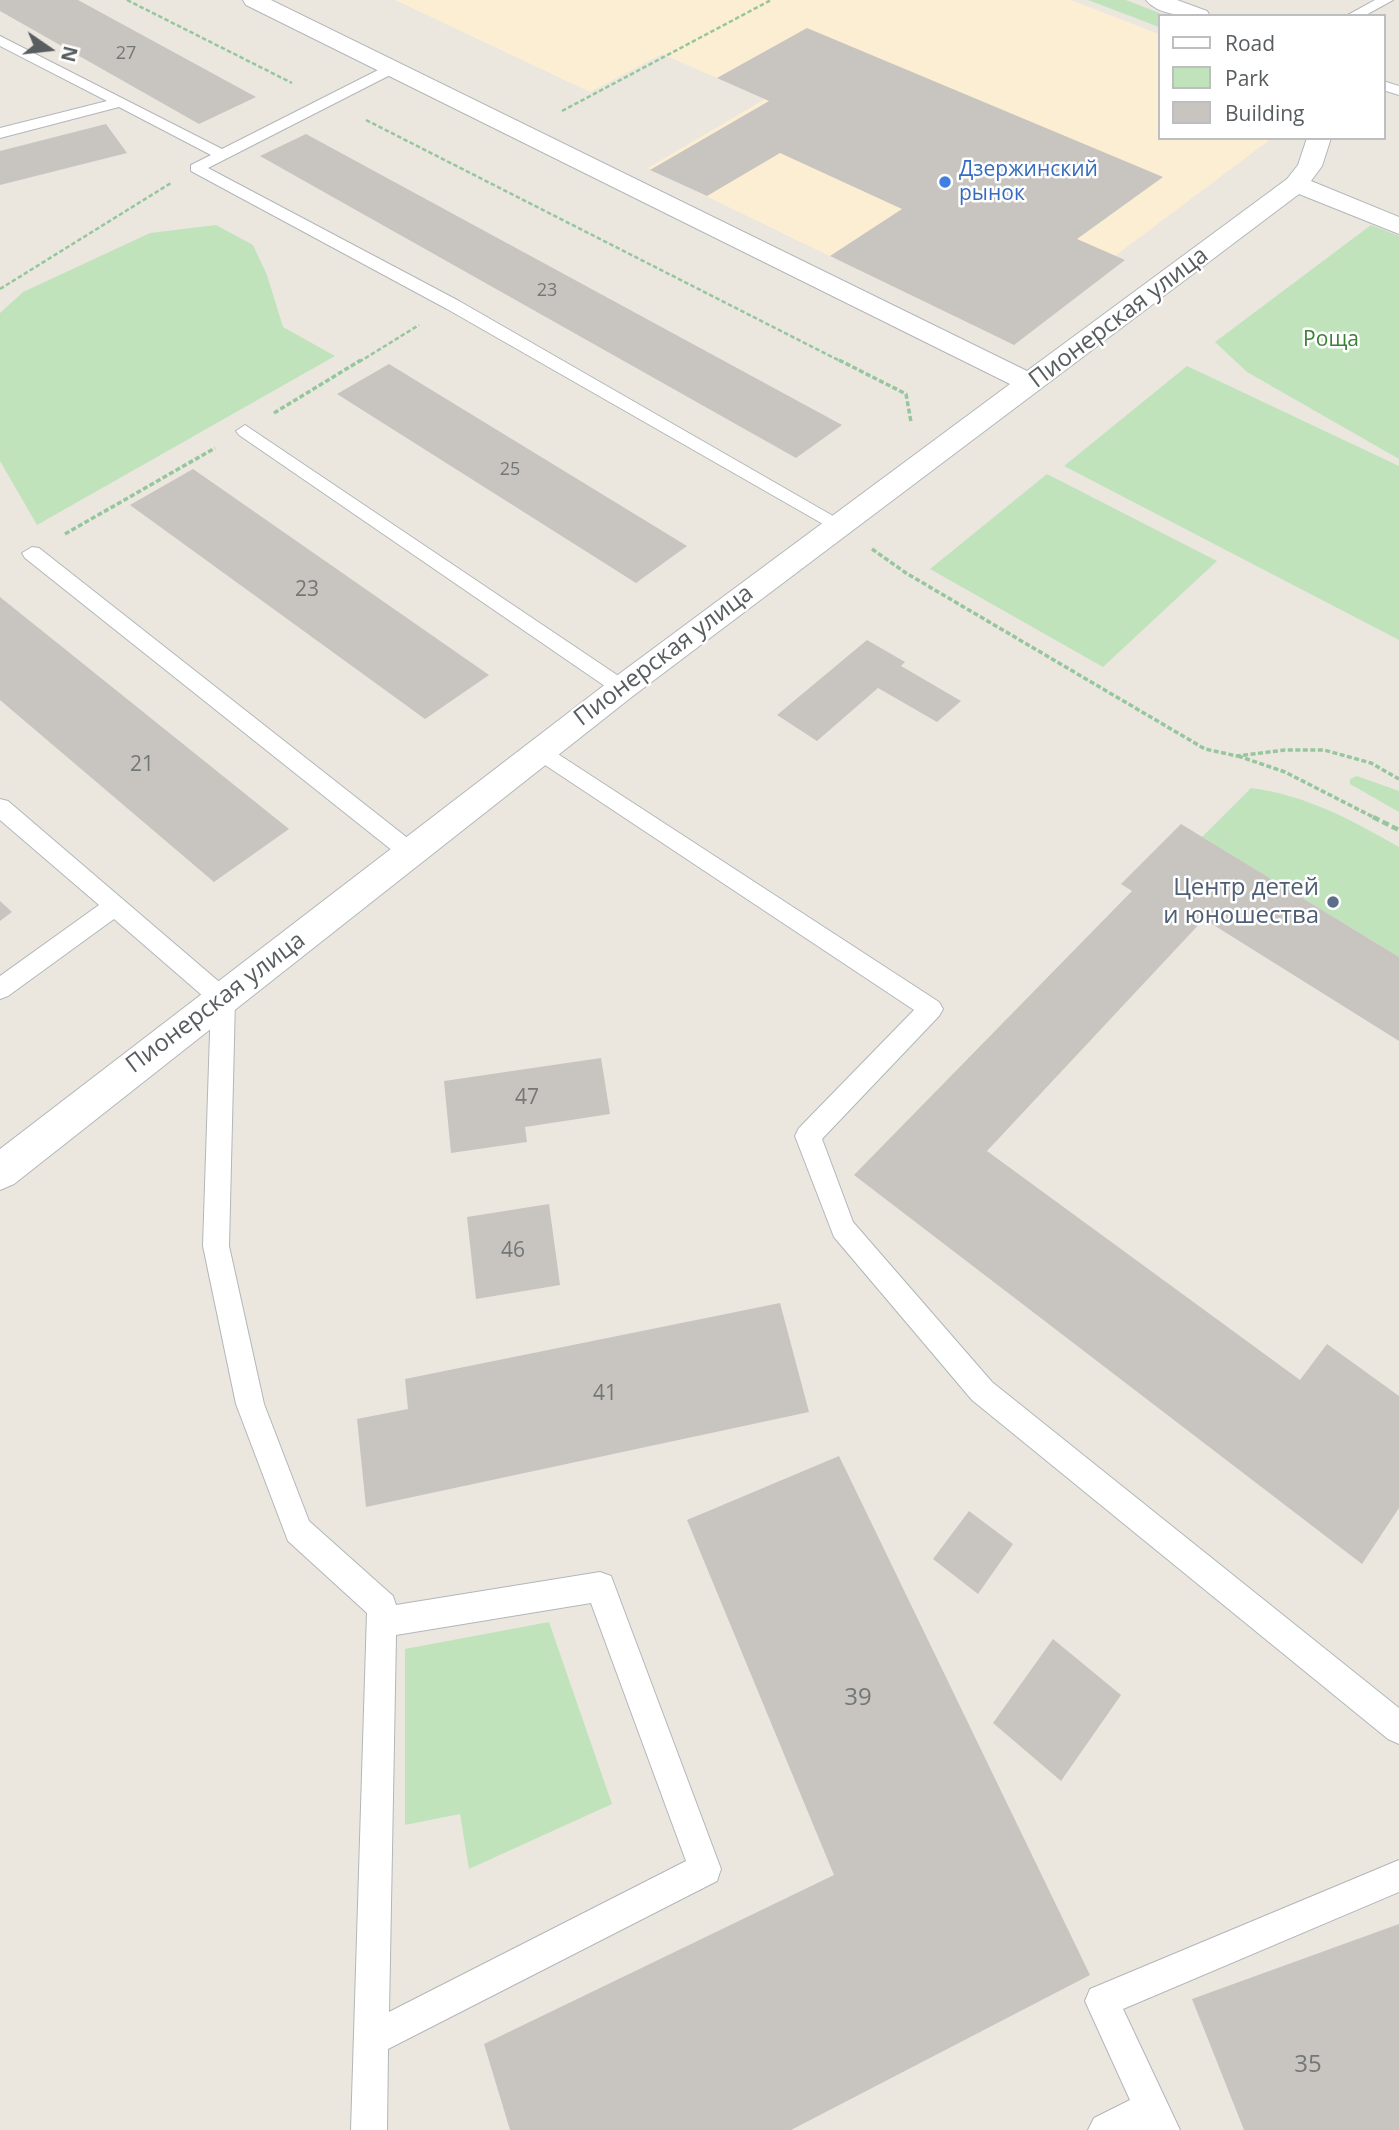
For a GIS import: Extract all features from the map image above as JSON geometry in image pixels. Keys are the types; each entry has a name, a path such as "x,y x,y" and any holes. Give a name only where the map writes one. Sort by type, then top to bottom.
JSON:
{"street":[{"path":"254,0 1031,384"},
{"path":"1157,0 1194,14"},
{"name":"Пионерская улица","path":"0,1172 837,524 1031,384 1296,184 1310,166 1318,140"},
{"path":"1296,184 1399,226"}],"lane":[{"path":"1357,14 1386,0"},
{"path":"0,40 221,154"},
{"path":"195,168 393,68"},
{"path":"0,132 121,103"},
{"path":"195,168 453,305 837,524"},
{"path":"244,431 622,688"},
{"path":"32,553 411,853"},
{"path":"541,751 932,1009 808,1136 843,1229 982,1391 1399,1728"},
{"path":"0,807 223,999 216,1246 250,1404 299,1531 382,1607 369,2130"},
{"path":"0,989 116,905"},
{"path":"371,2039 705,1869 600,1587 382,1622"},
{"path":"1106,2130 1157,2119 1102,2001 1399,1877"}],"path":[{"path":"127,0 906,394 912,426"},
{"path":"523,132 771,0"},
{"path":"0,289 195,168"},
{"path":"906,573 1205,749 1237,756 1285,772 1399,830"},
{"path":"1237,756 1285,750 1324,750 1371,763 1399,779"}],"shaded area":[{"name":"Дзержинский рынок","path":"395,0 1071,0 1158,34 1158,140 1269,140 1003,340 648,168 765,99 662,54 590,92"}],"green space":[{"path":"1088,0 1126,0 1162,14 1158,14 1158,27"},
{"path":"216,225 253,245 267,275 283,327 335,356 37,525 0,461 0,313 23,292 150,233"},
{"name":"Роща","path":"1371,225 1399,236 1399,459 1247,372 1215,342"},
{"path":"1187,366 1399,466 1399,640 1064,466"},
{"path":"1047,474 1217,561 1103,667 930,569"},
{"path":"1357,776 1399,791 1399,812 1350,784 1350,779"},
{"path":"1251,788 1291,796 1310,803 1346,818 1399,847 1399,957 1202,837"},
{"path":"549,1622 612,1804 469,1869 460,1814 405,1825 405,1649"}],"building":[{"path":"0,0 78,0 256,97 199,124 0,11"},
{"path":"807,28 1163,177 1077,239 1125,260 1014,345 830,256 902,209 780,153 707,196 650,170 769,101 717,78"},
{"path":"106,124 127,153 0,185 0,151"},
{"path":"306,134 842,425 796,458 260,156"},
{"path":"389,364 687,546 636,583 337,394"},
{"path":"193,469 489,675 425,719 130,505"},
{"path":"0,597 289,829 214,882 0,700"},
{"path":"867,640 905,662 901,666 961,701 937,722 878,688 817,741 777,715"},
{"path":"1181,824 1399,957 1399,1041 1204,919 987,1151 1300,1380 1327,1344 1399,1396 1399,1508 1362,1564 854,1175 1132,891 1121,884"},
{"path":"0,901 12,912 0,921"},
{"path":"601,1058 610,1114 525,1127 527,1142 451,1153 444,1081"},
{"path":"549,1204 560,1285 476,1299 467,1217"},
{"path":"780,1303 809,1412 366,1507 357,1419 408,1409 405,1379"},
{"path":"839,1456 1090,1975 791,2130 510,2130 484,2044 834,1875 687,1520"},
{"path":"969,1511 1013,1544 978,1594 933,1559"},
{"path":"1053,1639 1121,1695 1061,1781 993,1723"},
{"path":"1399,1924 1399,2130 1244,2130 1192,1999"}],"place":[{"name":"Дзержинский рынок","path":"945,182"},
{"name":"Центр детей и юношества","path":"1333,902"}]}
